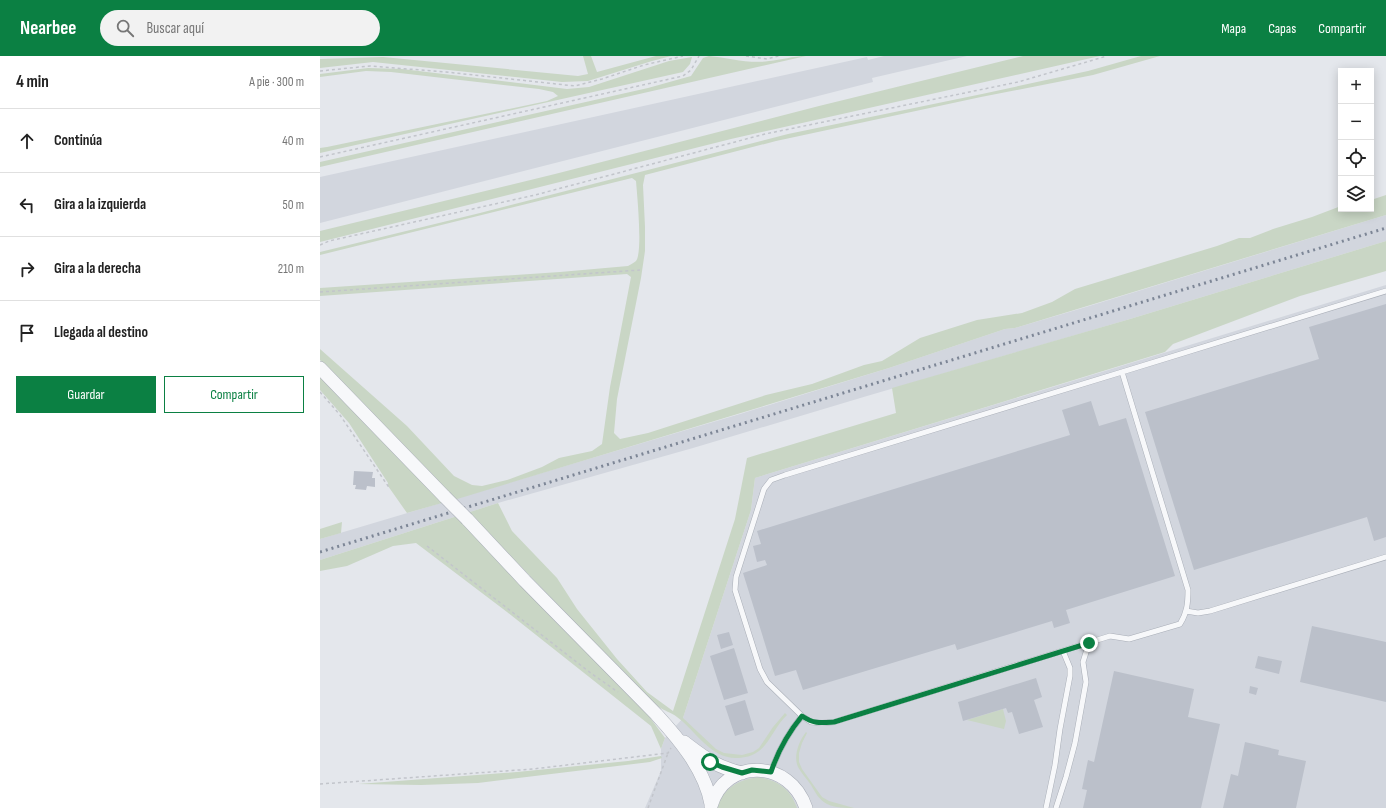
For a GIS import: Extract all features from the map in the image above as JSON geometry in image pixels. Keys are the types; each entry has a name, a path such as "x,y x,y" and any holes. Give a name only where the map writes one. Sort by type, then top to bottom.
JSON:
{"street":[{"path":"320,368 676,736 702,776 709,791 711,806"},
{"path":"676,736 710,762 742,773"},
{"path":"711,806 718,791 729,780 742,773 757,770 771,772 783,777 794,785 802,795 807,808"}],"lane":[{"path":"1122,372 1188,590 1188,604 1180,624 1129,639 1110,636 834,722 812,722 802,716 767,682 760,669 735,590 736,577 754,516 764,489 771,480 785,475 1386,291"},
{"path":"1186,611 1198,613 1210,611 1386,557"},
{"path":"1056,808 1075,743 1086,682 1083,662 1089,643"},
{"path":"1046,808 1056,765 1060,729 1070,676 1070,668 1063,651"},
{"path":"771,772 777,754 786,738 802,716"}],"path":[{"path":"320,71 370,66 446,72 575,86 644,65 683,56"},
{"path":"320,157 683,76 691,70 699,56"},
{"path":"746,56 767,59 779,56"},
{"path":"320,244 535,195 765,134 1018,82 1107,56"},
{"path":"320,292 640,270"},
{"path":"320,392 340,415 390,489"},
{"path":"427,546 592,674 623,696"},
{"path":"648,808 668,753 676,736"},
{"path":"320,784 533,769 668,753"}],"shaded area":[{"path":"884,56 967,56 872,78 873,82 320,223 320,177 867,57 868,60"},
{"path":"1386,215 1386,241 1130,319 693,448 498,503 320,560 320,539 740,414 889,368 1005,329 1015,328 1086,307"},
{"path":"1386,285 1386,808 645,808 661,771 661,749 665,738 683,718 751,510 755,478"}],"green space":[{"path":"583,56 591,56 597,72 656,56 671,56 588,81 562,82 373,62 320,68 320,59 383,57 578,76 588,74"},
{"path":"709,56 762,62 806,56 320,167 320,162 648,88 691,76 703,58"},
{"path":"1023,56 1100,56 731,139 320,242 320,231 555,174 819,106"},
{"path":"1141,56 1160,56 1093,75 981,97 776,141 645,175 643,185 645,251 617,399 614,433 620,439 648,433 766,395 812,384 864,365 882,361 920,338 977,320 1022,313 1052,302 1075,289 1239,238 1250,238 1338,207 1338,212 1374,212 1374,199 1386,195 1386,215 1015,328 1005,329 889,368 454,500 320,360 320,349 407,426 454,476 472,485 482,486 507,480 542,467 559,458 592,451 602,444 610,387 631,277 627,274 320,296 320,288 628,266 636,261 639,247 636,181 632,178 320,255 320,252 480,213 788,134 1088,71"},
{"path":"692,57 690,64 683,72 320,153 320,148 547,101 558,96 553,92 539,89 391,72 366,71 320,77 320,74 368,68 402,69 567,89 589,87 669,61"},
{"path":"1386,241 1386,271 1300,296 1173,344 1165,352 755,478 751,510 683,718 716,749 724,753 742,755 753,752 759,748 773,727 785,713 787,715 763,748 754,754 742,758 727,757 718,754 704,743 677,717 653,702 471,515 643,708 665,738 661,749 651,726 507,612 416,543 393,546 347,566 320,571 320,560 498,503 512,531 557,578 577,609 617,659 647,692 673,711 735,519 747,458 896,413 892,388 1130,319"},
{"path":"320,375 442,503 407,513 388,486 388,483 349,423 320,390"},
{"path":"342,522 341,533 320,539 320,529"},
{"path":"1003,709 1006,721 1004,729 967,720"},
{"path":"806,732 807,733 799,753 799,762 802,769 822,797 829,801 854,808 837,807 824,802 818,796 798,767 796,753"},
{"path":"661,756 662,758 650,762 478,783 421,785 358,784 517,772 628,761"},
{"path":"758,777 782,786 791,795 797,808 717,808 724,795 732,786"}],"building":[{"path":"1386,304 1386,537 1374,541 1367,517 1194,570 1145,412 1319,359 1309,327"},
{"path":"1091,401 1099,426 1126,418 1175,576 1066,610 1070,623 1054,628 1052,621 957,650 955,644 803,690 796,670 775,676 743,573 767,565 765,560 757,562 753,546 761,544 757,531 1070,435 1062,410"},
{"path":"354,471 373,472 372,478 375,478 375,487 367,486 366,490 355,489 356,485 353,485"},
{"path":"1312,626 1386,642 1386,702 1300,682"},
{"path":"729,632 733,645 721,649 717,635"},
{"path":"734,648 748,693 724,700 710,656"},
{"path":"1258,656 1282,661 1279,674 1255,668"},
{"path":"1114,671 1194,689 1188,717 1220,724 1201,808 1083,808 1087,790 1082,789 1088,760 1094,762"},
{"path":"1036,678 1042,697 1034,700 1043,727 1019,734 1012,712 1008,713 1006,708 963,721 958,702"},
{"path":"1250,686 1258,688 1256,695 1249,693"},
{"path":"745,700 754,730 735,736 725,706"},
{"path":"1245,742 1279,750 1278,755 1306,761 1296,808 1223,808 1231,774 1238,776"}],"railway":[{"path":"320,552 1386,228"}],"route":[{"path":"710,762 742,773 752,770 771,772 777,754 786,738 802,716 812,722 834,722 1089,643"}]}
